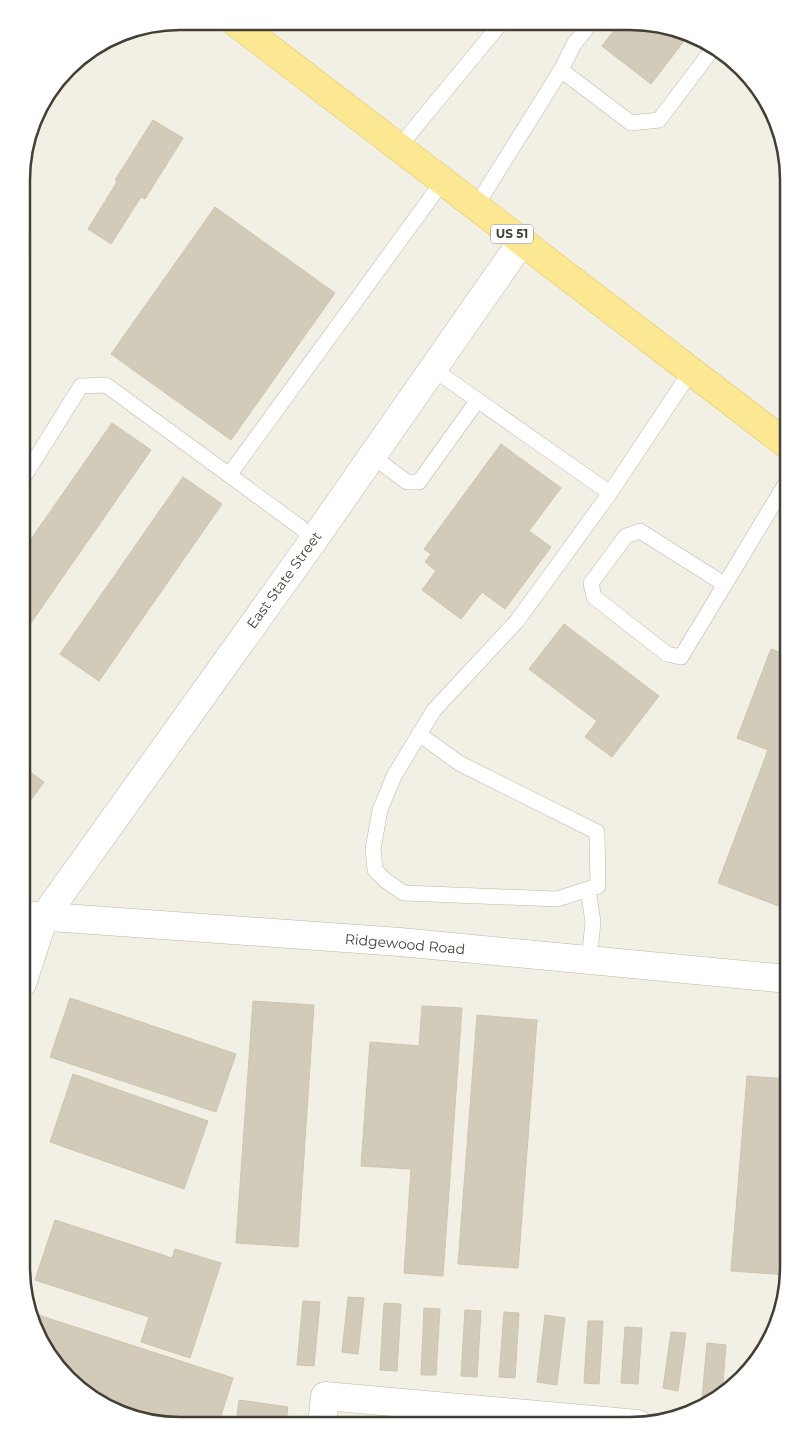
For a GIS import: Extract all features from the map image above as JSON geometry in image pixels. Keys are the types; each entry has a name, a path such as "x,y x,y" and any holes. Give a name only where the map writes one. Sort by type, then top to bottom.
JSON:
{"main road":[{"name":"US 51","path":"246,30 780,439"}],"street":[{"name":"East State Street","path":"30,935 33,916 315,538 522,241"},
{"name":"Ridgewood Road","path":"33,916 400,942 780,978"},
{"path":"323,1417 324,1396 560,1417"}],"lane":[{"path":"398,147 495,30"},
{"path":"476,206 561,70 574,44 585,30"},
{"path":"561,70 631,123 659,120 710,53"},
{"path":"229,475 444,181"},
{"path":"433,369 610,493"},
{"path":"419,734 460,763 597,832 598,886 557,899 404,893 386,882 375,870 373,849 380,810 394,776 419,734 434,710 517,621 610,493 691,371"},
{"path":"30,467 81,386 106,384 315,538"},
{"path":"372,456 407,482 419,482 477,401"},
{"path":"724,584 640,531 626,536 592,583 594,597 667,654 681,657 780,493"},
{"path":"588,889 593,922 589,960"}],"building":[{"path":"614,30 640,30 684,40 651,84 602,46"},
{"path":"153,120 183,138 145,199 141,197 111,244 88,229 117,182 115,180"},
{"path":"215,207 335,293 231,440 111,354"},
{"path":"112,423 151,450 30,624 30,541"},
{"path":"501,444 561,488 529,531 551,547 505,609 482,592 461,619 422,590 436,571 425,562 431,554 424,549"},
{"path":"183,477 222,504 99,681 60,654"},
{"path":"564,624 659,696 612,757 585,737 597,721 529,669"},
{"path":"771,649 780,652 780,907 718,883 768,750 737,738"},
{"path":"30,772 44,782 30,801"},
{"path":"70,998 236,1054 216,1112 50,1057"},
{"path":"253,1001 314,1005 298,1247 236,1243"},
{"path":"422,1006 462,1008 443,1276 404,1273 411,1169 361,1166 370,1042 419,1046"},
{"path":"477,1015 537,1020 518,1268 458,1264"},
{"path":"73,1074 208,1121 184,1189 50,1142"},
{"path":"747,1076 780,1078 780,1274 731,1271"},
{"path":"55,1220 172,1258 175,1249 221,1263 190,1358 141,1342 149,1317 35,1280"},
{"path":"348,1297 364,1298 358,1354 342,1352"},
{"path":"303,1301 320,1302 314,1366 297,1365"},
{"path":"384,1303 401,1304 397,1371 380,1370"},
{"path":"424,1308 440,1309 436,1375 421,1375"},
{"path":"465,1310 481,1311 477,1377 461,1376"},
{"path":"504,1312 519,1313 515,1378 499,1377"},
{"path":"38,1315 233,1378 221,1417 160,1416 141,1412 105,1397 74,1373 55,1350 45,1333"},
{"path":"545,1315 565,1318 557,1385 537,1382"},
{"path":"588,1321 603,1321 599,1384 584,1383"},
{"path":"625,1327 642,1328 638,1384 621,1383"},
{"path":"671,1332 686,1333 678,1391 663,1388"},
{"path":"707,1343 726,1345 723,1384 702,1398"},
{"path":"239,1400 288,1407 287,1417 237,1416"}]}
